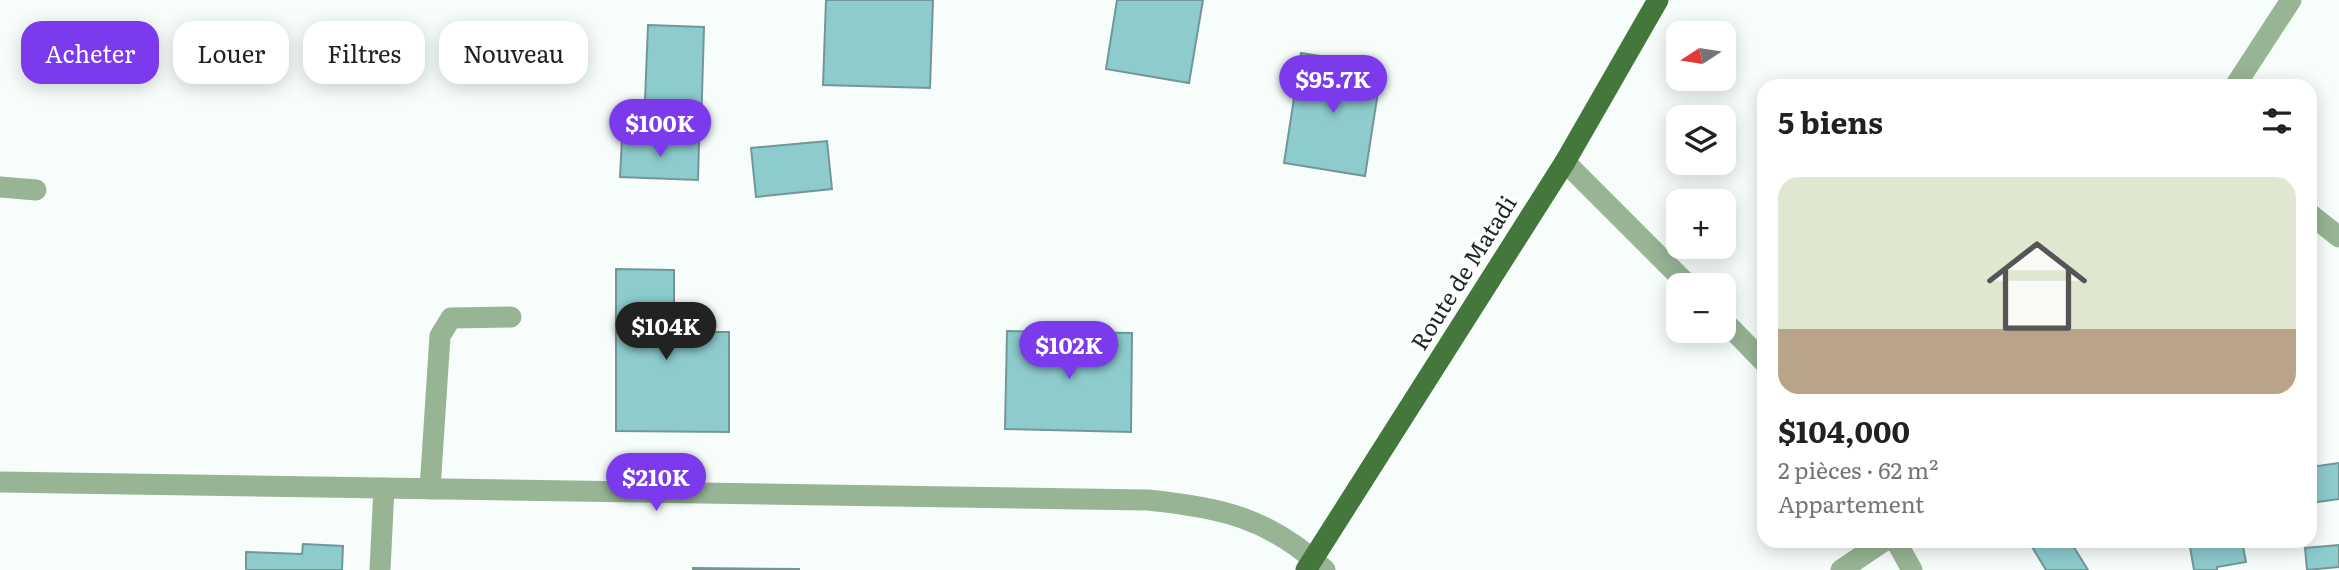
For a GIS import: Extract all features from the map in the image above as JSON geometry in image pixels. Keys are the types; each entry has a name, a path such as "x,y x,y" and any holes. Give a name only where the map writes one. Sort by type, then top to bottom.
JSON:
{"main road":[{"name":"Route de Matadi","path":"1315,566 1565,162 1658,0"}],"street":[{"path":"2240,79 2291,0"},
{"path":"1565,162 1676,273"},
{"path":"0,187 36,190"},
{"path":"2317,220 2339,237"},
{"path":"430,489 440,336 451,318 511,317"},
{"path":"1736,333 1757,355"},
{"path":"0,482 1147,500 1192,505 1247,519 1285,536 1315,566"},
{"path":"380,570 384,488"},
{"path":"1841,570 1874,548"},
{"path":"1900,548 1912,570"}],"building":[{"path":"826,0 933,0 930,88 823,85"},
{"path":"1117,0 1203,0 1189,83 1106,69"},
{"path":"648,25 704,27 701,129 644,126"},
{"path":"1301,53 1382,66 1365,176 1284,163"},
{"path":"622,139 699,141 698,180 620,177"},
{"path":"827,141 832,189 756,197 751,148"},
{"path":"616,269 674,270 674,332 729,332 729,432 616,431"},
{"path":"1007,331 1132,333 1131,432 1005,429"},
{"path":"2339,463 2339,499 2317,502 2317,466"},
{"path":"303,544 343,546 342,570 246,570 246,552 302,554"},
{"path":"2339,545 2339,567 2307,570 2305,548"},
{"path":"2033,548 2074,548 2088,570 2046,570"},
{"path":"2190,548 2243,548 2246,562 2217,567 2217,570 2194,570"},
{"path":"799,569 799,570 693,570"}]}
